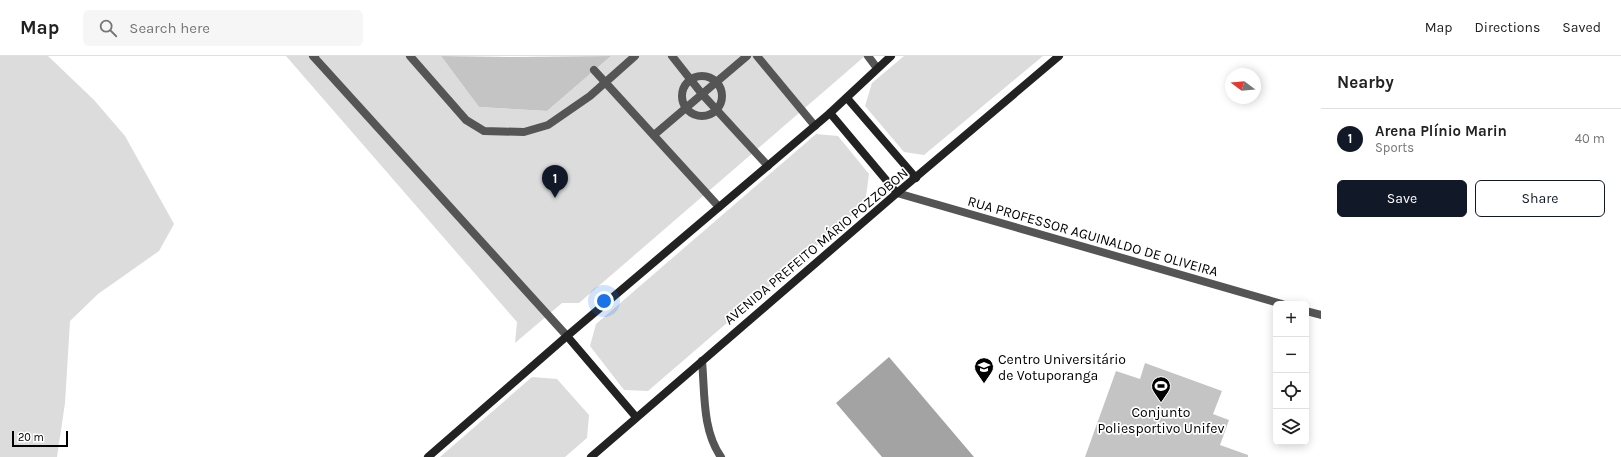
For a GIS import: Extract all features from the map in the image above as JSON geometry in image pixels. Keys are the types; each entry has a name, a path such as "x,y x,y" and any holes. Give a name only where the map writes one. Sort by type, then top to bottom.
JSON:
{"street":[{"path":"314,56 567,336 636,417"},
{"path":"410,56 466,120 484,131 524,132 548,125 590,96 635,56"},
{"path":"672,56 702,94 768,166"},
{"path":"654,135 747,56"},
{"path":"757,56 815,126"},
{"path":"868,56 877,68"},
{"path":"428,457 567,336 815,126 891,56"},
{"name":"AVENIDA PREFEITO MÁRIO POZZOBON","path":"591,457 897,192 916,178 1059,56"},
{"path":"594,70 719,207"},
{"path":"697,76 705,76 712,78 717,82 722,89 723,96 717,110 707,116 700,116 694,114 686,108 682,99 682,93 690,79 697,76"},
{"path":"847,98 916,178"},
{"path":"830,113 897,192"},
{"name":"RUA PROFESSOR AGUINALDO DE OLIVEIRA","path":"897,192 1273,301"},
{"path":"1309,312 1321,315"},
{"path":"702,361 705,405 710,435 716,450 721,457"}],"shaded area":[{"path":"0,56 48,56 94,100 125,136 174,224 159,251 98,294 70,321 65,403 57,457 0,457"},
{"path":"286,56 441,56 479,107 547,111 611,56 865,56 579,303 562,303 515,343 517,322"},
{"path":"904,56 1043,56 924,155 904,152 865,106 872,83"},
{"path":"816,134 838,136 869,174 865,204 648,391 624,390 590,346 596,324"},
{"path":"889,357 974,457 882,457 836,403"},
{"path":"532,377 557,379 589,415 587,438 565,457 440,457"}],"building":[{"path":"441,56 611,56 547,111 479,107"},
{"name":"Conjunto Poliesportivo Unifev","path":"1145,363 1222,391 1213,414 1229,420 1220,445 1248,455 1248,457 1085,457 1116,371 1140,379"}],"place":[{"name":"Arena Plínio Marin","path":"555,198"},
{"name":"Centro Universitário de Votuporanga","path":"984,384"},
{"name":"Conjunto Poliesportivo Unifev","path":"1161,403"}]}
